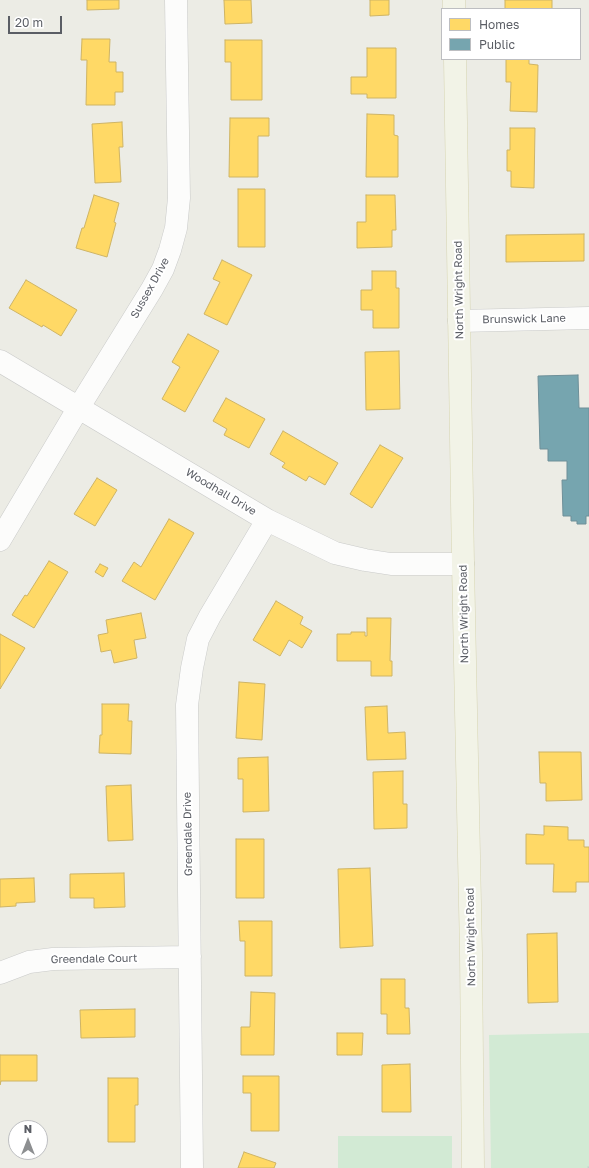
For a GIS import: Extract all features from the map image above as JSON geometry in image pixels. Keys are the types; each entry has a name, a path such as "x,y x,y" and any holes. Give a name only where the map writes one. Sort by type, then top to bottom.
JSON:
{"main road":[{"name":"North Wright Road","path":"455,60 462,564 471,953 473,1168"}],"street":[{"name":"Sussex Drive","path":"0,540 159,275 170,250 176,228 180,198 176,0"},
{"name":"Brunswick Lane","path":"459,321 589,318"},
{"name":"Woodhall Drive","path":"0,361 267,520 335,553 391,564 462,564"},
{"name":"Greendale Drive","path":"192,1168 187,704 198,639 267,520"},
{"name":"Greendale Court","path":"0,973 29,962 53,959 190,958"}],"green space":[{"path":"589,1033 589,1168 491,1168 489,1035"},
{"path":"338,1136 452,1136 452,1168 338,1168"}],"building: Homes":[{"path":"87,0 119,0 119,9 87,10"},
{"path":"224,0 251,0 252,23 225,24"},
{"path":"370,0 389,0 389,15 370,16"},
{"path":"505,0 552,0 552,8 505,8"},
{"path":"82,39 110,39 109,62 116,62 116,72 123,72 123,92 115,92 115,105 86,105 87,60 81,60"},
{"path":"225,40 262,40 262,100 231,100 231,62 225,62"},
{"path":"367,48 396,48 396,98 367,98 367,94 351,94 351,77 367,77"},
{"path":"506,60 529,60 529,64 538,65 537,112 510,111 511,82 506,82"},
{"path":"367,114 394,115 394,135 398,136 398,177 366,177"},
{"path":"230,118 269,118 269,136 258,136 258,177 229,177"},
{"path":"122,122 123,147 119,147 121,182 95,183 92,124"},
{"path":"510,128 535,128 534,188 511,187 511,171 507,171 507,150 510,150"},
{"path":"238,189 265,189 265,247 238,247"},
{"path":"94,195 119,203 114,222 116,223 107,257 76,248"},
{"path":"366,195 395,195 396,230 392,230 392,247 357,248 357,222 366,222"},
{"path":"584,234 584,261 506,262 506,235"},
{"path":"222,260 252,275 227,325 204,314 220,282 213,279"},
{"path":"372,271 396,271 396,288 399,288 399,328 373,328 373,310 361,310 361,290 372,290"},
{"path":"26,280 77,310 61,336 9,308"},
{"path":"188,334 219,351 185,412 162,399 180,367 172,362"},
{"path":"399,351 400,409 366,410 365,352"},
{"path":"226,398 265,419 249,448 224,435 227,429 213,421"},
{"path":"283,431 338,463 325,485 309,476 306,481 282,467 285,463 270,454"},
{"path":"380,445 403,458 372,508 350,494"},
{"path":"97,478 117,490 95,526 74,514"},
{"path":"169,519 194,533 155,600 122,581 134,562 141,567"},
{"path":"49,561 68,572 34,628 12,615 25,595 27,596"},
{"path":"100,564 108,568 103,577 95,572"},
{"path":"276,601 303,617 300,624 312,631 302,648 289,640 280,656 253,640"},
{"path":"141,613 146,638 134,640 137,658 114,663 111,650 101,652 98,635 108,633 106,620"},
{"path":"367,618 391,618 390,661 392,661 392,676 371,676 371,661 337,661 337,634 365,632 365,636 367,636"},
{"path":"0,634 25,648 0,689"},
{"path":"239,682 265,684 262,740 236,738"},
{"path":"102,704 129,704 128,721 132,721 131,754 99,753 100,735 102,735"},
{"path":"387,706 388,733 405,732 406,759 367,760 365,707"},
{"path":"539,752 581,752 582,800 546,801 546,783 540,783"},
{"path":"268,757 269,811 243,812 243,779 238,779 238,758"},
{"path":"403,771 403,804 407,804 407,828 374,829 373,772"},
{"path":"131,785 133,840 108,841 106,786"},
{"path":"544,826 568,827 568,840 584,840 584,847 589,847 589,882 576,882 576,892 553,892 554,864 526,864 526,834 544,835"},
{"path":"236,839 264,839 264,898 236,898"},
{"path":"370,868 373,946 340,948 338,869"},
{"path":"124,873 125,907 94,908 94,898 70,898 70,874"},
{"path":"34,878 35,902 16,903 16,906 0,907 0,879"},
{"path":"239,921 272,921 272,976 245,976 245,941 240,941"},
{"path":"557,933 558,1002 528,1003 527,934"},
{"path":"381,979 405,979 405,1008 409,1008 410,1034 387,1034 387,1014 381,1014"},
{"path":"251,992 275,993 274,1055 241,1055 241,1027 250,1027"},
{"path":"135,1009 135,1037 81,1038 80,1010"},
{"path":"337,1033 363,1033 362,1055 337,1055"},
{"path":"0,1055 37,1055 37,1081 1,1081 0,1085"},
{"path":"410,1064 411,1112 382,1112 382,1065"},
{"path":"243,1076 279,1076 279,1131 251,1131 251,1093 243,1093"},
{"path":"108,1078 138,1078 138,1105 135,1105 135,1142 108,1142"},
{"path":"244,1152 276,1163 274,1168 238,1168"}],"building: Public":[{"path":"578,375 579,408 589,408 589,516 586,516 586,524 577,524 577,521 571,521 571,516 563,516 562,480 567,480 567,461 548,461 548,449 540,449 538,376"}]}
